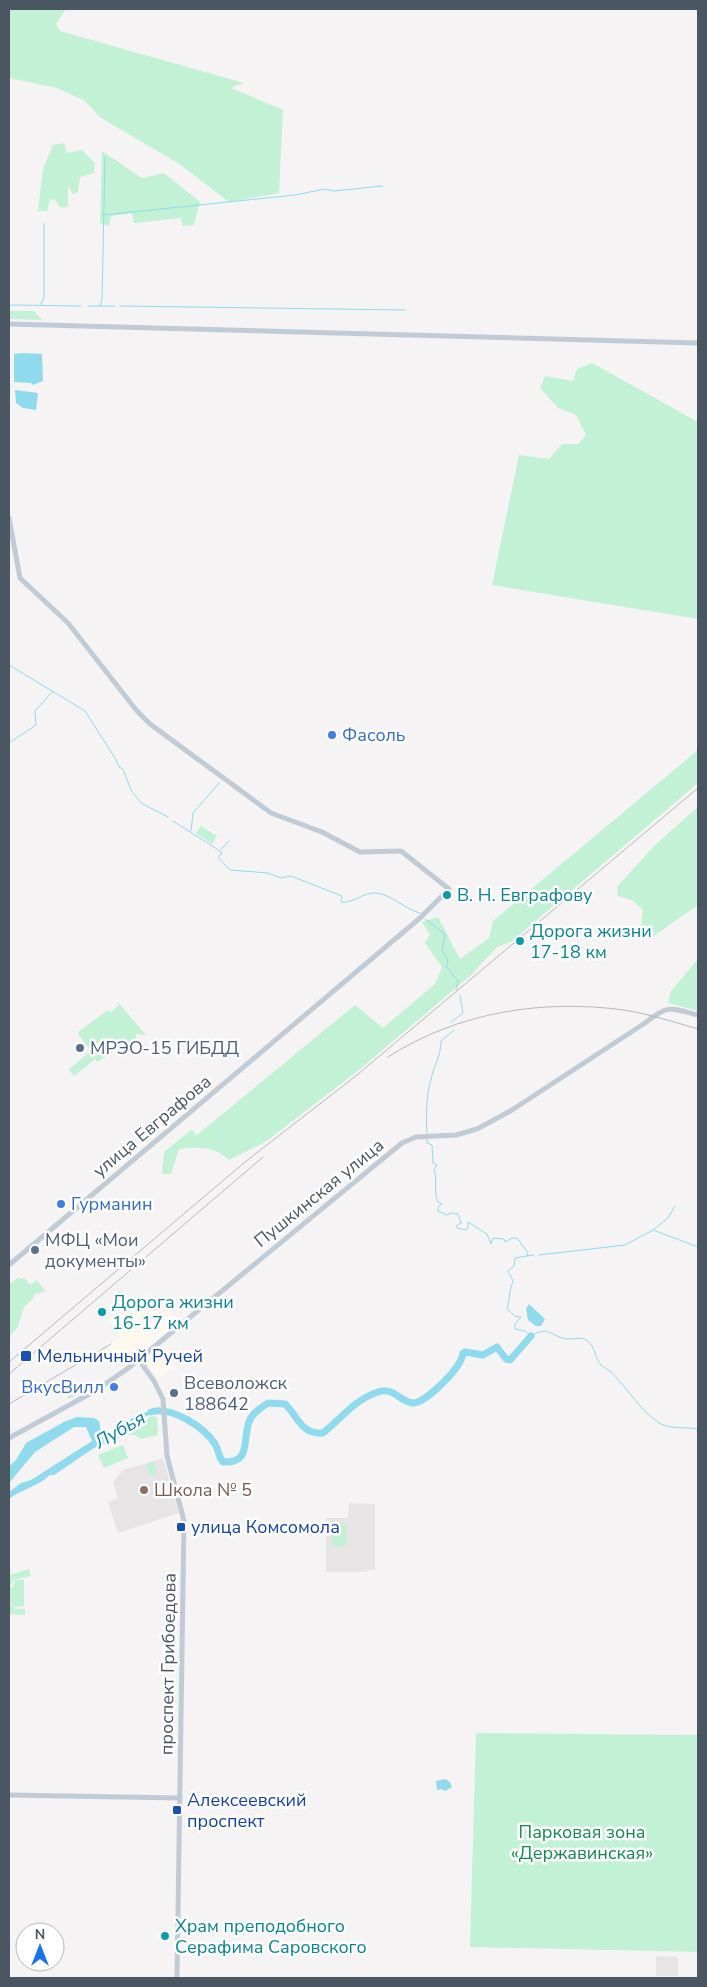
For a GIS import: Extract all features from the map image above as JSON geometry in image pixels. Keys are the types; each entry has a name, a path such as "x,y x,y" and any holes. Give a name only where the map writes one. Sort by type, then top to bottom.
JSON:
{"street":[{"path":"9,324 698,343"},
{"name":"улица Евграфова","path":"9,518 20,578 68,623 137,711 150,724 271,813 322,832 360,852 401,851 449,889 422,916 9,1265"},
{"name":"Пушкинская улица","path":"9,1438 95,1391 139,1360 402,1144 422,1136 467,1133 494,1120 666,1008 698,1015"},
{"name":"проспект Грибоедова","path":"139,1360 154,1381 164,1406 167,1456 184,1521 177,1978"},
{"path":"9,1795 180,1798"}],"shaded area":[{"path":"146,1294 159,1314 169,1308 178,1324 127,1365 121,1365 108,1344 120,1337 108,1319"},
{"path":"161,1345 175,1366 158,1379 146,1360"},
{"name":"Школа № 5","path":"163,1458 179,1513 118,1533 108,1502 118,1498 113,1482 123,1470"},
{"path":"349,1503 375,1504 375,1570 367,1570 366,1572 326,1572 326,1518 348,1518"},
{"path":"656,1956 678,1957 678,1976 656,1976"}],"green space":[{"path":"9,9 66,9 56,24 60,31 244,83 231,88 283,110 279,193 229,202 178,163 101,118 85,101 57,88 9,78"},
{"path":"64,143 67,153 82,150 95,163 94,173 80,177 78,192 73,194 68,187 68,207 61,208 55,200 50,199 47,211 38,211 43,169 53,145"},
{"path":"102,151 142,178 164,173 200,202 194,225 182,226 181,218 134,223 132,213 111,216 109,226 100,223"},
{"path":"9,311 34,311 42,320 9,319"},
{"path":"592,363 698,422 698,619 492,585 519,455 549,459 562,444 578,444 586,435 576,415 558,408 540,388 545,376 573,381 577,369"},
{"path":"698,750 698,783 511,942 497,947 471,975 359,1070 265,1142 229,1160 218,1152 206,1148 179,1149 171,1174 162,1174 164,1152 191,1130 197,1135 355,1005 383,1028 435,984 442,967 425,943 430,935 422,922 438,917 460,959 489,938 493,921"},
{"path":"698,807 698,905 655,935 630,938 630,927 641,926 643,910 632,900 618,896 617,887 655,845"},
{"path":"201,826 217,836 212,844 196,833"},
{"path":"698,959 698,1011 668,1003 671,991"},
{"path":"117,1001 146,1035 136,1034 136,1040 121,1046 98,1062 95,1059 74,1076 69,1069 91,1051 78,1034 79,1031 108,1010 111,1012 119,1005"},
{"path":"19,1277 21,1279 25,1278 30,1285 37,1280 46,1292 34,1294 33,1299 24,1307 18,1326 9,1338 9,1284"},
{"path":"85,1381 87,1388 85,1391 68,1399 68,1394 75,1384"},
{"path":"152,1416 157,1417 158,1435 140,1439 136,1435 126,1435 127,1431"},
{"path":"123,1445 128,1458 104,1468 98,1455"},
{"path":"154,1462 157,1474 150,1476 146,1464"},
{"path":"331,1523 346,1523 346,1546 332,1546"},
{"path":"29,1569 31,1576 13,1580 12,1584 9,1585 9,1575"},
{"path":"15,1580 24,1580 24,1606 14,1607 14,1609 25,1609 25,1615 9,1614 9,1605 13,1605 9,1603 9,1587 13,1587"},
{"name":"Парковая зона «Державинская»","path":"476,1733 698,1735 698,1952 470,1947"}],"water":[{"path":"14,354 42,354 43,381 33,385 31,383 14,382"},
{"path":"15,390 38,393 36,410 23,408 16,403"},
{"path":"529,1304 545,1319 541,1326 536,1326 528,1320 526,1309"},
{"path":"159,1407 159,1413 151,1414 130,1424 120,1437 94,1448 54,1475 50,1475 9,1499 9,1492 21,1483 31,1480 92,1441 86,1427 74,1427 35,1452 9,1483 9,1466 16,1460 26,1443 77,1417 94,1418 99,1421 102,1436 105,1438 132,1418"},
{"path":"445,1779 450,1782 452,1787 445,1791 437,1790 436,1781"}],"waterway":[{"path":"100,306 102,300 105,157"},
{"path":"104,215 295,195 325,189 334,191 382,186"},
{"path":"40,305 44,298 44,224"},
{"path":"9,305 81,306"},
{"path":"88,306 115,306"},
{"path":"120,306 405,310"},
{"name":"Мельничный Ручей","path":"9,665 85,711 119,767 123,769 131,790 141,803 168,817"},
{"path":"9,743 36,725 35,711 53,691"},
{"path":"191,831 193,813 220,782"},
{"name":"Мельничный Ручей","path":"173,821 220,851 222,853 218,857 230,870 268,873 281,878 291,876 342,896 341,902 350,901 371,893 382,894 420,913"},
{"path":"221,849 229,841"},
{"name":"Мельничный Ручей","path":"425,919 445,934 442,950 448,961 446,966 458,981 456,990"},
{"name":"Мельничный Ручей","path":"451,1022 463,1013 460,995"},
{"path":"427,1134 427,1099 432,1074 440,1051 441,1041 454,1030"},
{"path":"427,1138 427,1143 432,1145 433,1163 437,1165 434,1170 436,1194 438,1202 442,1204 438,1207 438,1211 447,1215 451,1213 458,1214 461,1223 457,1225 457,1228 466,1230 468,1222 487,1234 491,1244 493,1238 504,1239 505,1242 512,1238 517,1238 528,1253 527,1256 515,1258 514,1266 508,1271 513,1281 507,1309 515,1316 521,1317 515,1324 515,1329 525,1331 531,1336 545,1331 566,1339 585,1339 593,1347 601,1365 619,1380 641,1407 654,1419 669,1427 698,1429"},
{"path":"653,1230 668,1218 675,1206"},
{"path":"539,1255 625,1245 653,1230 698,1247"},
{"path":"527,1256 534,1255"},
{"name":"Лубья","path":"151,1412 168,1412 187,1419 210,1437 223,1462 232,1461 242,1455 250,1419 268,1403 285,1404 305,1428 316,1433 323,1433 355,1405 370,1395 388,1391 408,1402 419,1401 442,1384 456,1367 463,1353 483,1355 497,1347 506,1359 510,1360 531,1336"}],"railway":[{"path":"9,1362 245,1162 357,1075 698,788"},
{"path":"388,1057 443,1029 472,1019 532,1008 562,1006 624,1010 698,1029"},
{"path":"9,1374 263,1157"},
{"path":"9,1404 111,1344"}],"place":[{"name":"Фасоль","path":"332,735"},
{"name":"В. Н. Евграфову","path":"447,895"},
{"name":"Дорога жизни 17-18 км","path":"520,941"},
{"name":"МРЭО-15 ГИБДД","path":"80,1048"},
{"name":"Гурманин","path":"61,1204"},
{"name":"МФЦ «Мои документы»","path":"35,1250"},
{"name":"Дорога жизни 16-17 км","path":"102,1312"},
{"name":"Мельничный Ручей","path":"26,1356"},
{"name":"ВкусВилл","path":"114,1387"},
{"name":"Всеволожск 188642","path":"174,1393"},
{"name":"Школа № 5","path":"144,1490"},
{"name":"улица Комсомола","path":"181,1527"},
{"name":"Алексеевский проспект","path":"177,1810"},
{"name":"Храм преподобного Серафима Саровского","path":"165,1936"}]}
